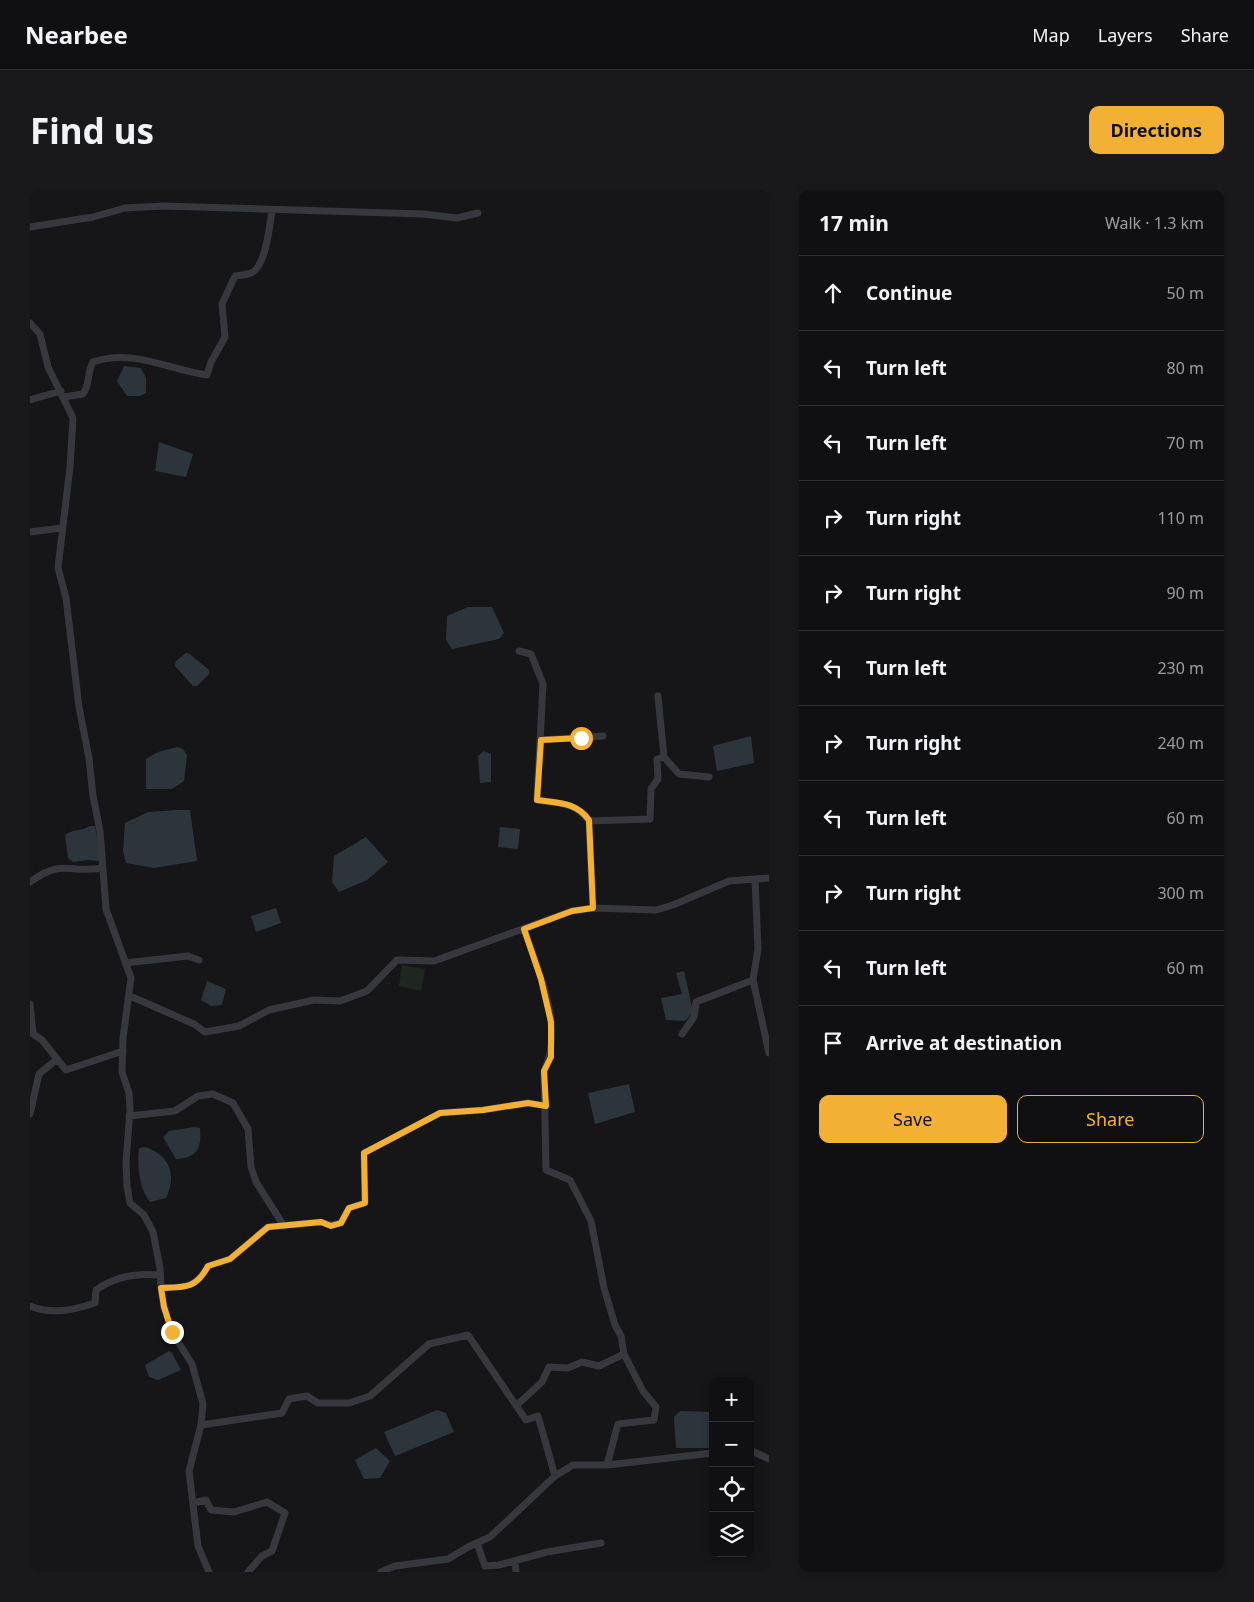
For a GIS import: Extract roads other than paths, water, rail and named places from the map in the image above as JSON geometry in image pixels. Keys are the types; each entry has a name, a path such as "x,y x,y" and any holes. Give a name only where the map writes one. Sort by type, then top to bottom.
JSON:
{"street":[{"path":"30,228 93,217 125,208 202,206 216,209 423,214 457,218 478,213"},
{"path":"30,400 63,394 83,394 87,386 89,369 93,362 102,359 145,359 207,375 211,362 225,337 222,304 235,276 252,273 257,268 266,245 272,210"},
{"path":"30,323 40,334 48,367 63,394 73,418 70,467 58,568 66,598 74,677 89,758 103,868 106,909 131,978 122,1051 122,1072 129,1093 126,1162 130,1203 144,1215 152,1232 160,1268 159,1275 164,1307 172,1332 192,1364 198,1380 202,1404 201,1425 189,1471 198,1546 209,1572"},
{"path":"30,532 62,528"},
{"path":"519,651 531,654 543,684 537,800 572,805 584,813 589,820 593,908"},
{"path":"658,696 664,757 680,774 709,777"},
{"path":"541,740 603,736"},
{"path":"589,820 650,819 652,789 658,779 657,759 664,757"},
{"path":"30,882 44,872 58,867 103,868"},
{"path":"130,996 194,1024 205,1032 239,1026 269,1010 314,1000 340,1000 367,990 397,960 434,961 506,933 524,929 572,911 593,908 656,910 674,905 729,881 769,878"},
{"path":"755,879 758,949 753,980 769,1053"},
{"path":"524,929 541,979 551,1022 551,1057 544,1071 546,1170 570,1180 591,1222 604,1288 615,1326 621,1336 624,1354 643,1391 656,1407 654,1420 618,1424 607,1465"},
{"path":"125,963 188,956 199,960"},
{"path":"682,1034 694,1017 696,1002 753,980"},
{"path":"30,1004 33,1034 42,1040 56,1060 66,1070 122,1051"},
{"path":"30,1114 37,1091 39,1074 56,1060"},
{"path":"129,1116 175,1110 198,1096 213,1094 233,1103 248,1129 251,1167 256,1182 284,1226"},
{"path":"161,1288 191,1284 200,1280 208,1266 230,1259 268,1227 321,1222 331,1226 341,1223 349,1208 365,1203 364,1153 440,1113 483,1110 528,1103 546,1106"},
{"path":"30,1306 53,1312 81,1307 95,1303 96,1290 113,1280 135,1276 159,1275"},
{"path":"201,1425 282,1413 290,1399 307,1396 318,1403 349,1403 370,1396 429,1344 468,1335 526,1420 538,1416 556,1476"},
{"path":"516,1406 542,1382 549,1368 568,1368 582,1362 599,1366 624,1354"},
{"path":"754,1452 769,1459"},
{"path":"381,1572 395,1566 448,1559 490,1537 556,1476 572,1465 607,1465 709,1453"},
{"path":"193,1503 206,1500 211,1510 234,1512 266,1502 285,1513 272,1551 262,1556 248,1572"},
{"path":"477,1543 485,1566 499,1565 547,1552 601,1543"},
{"path":"516,1561 516,1572"}]}
